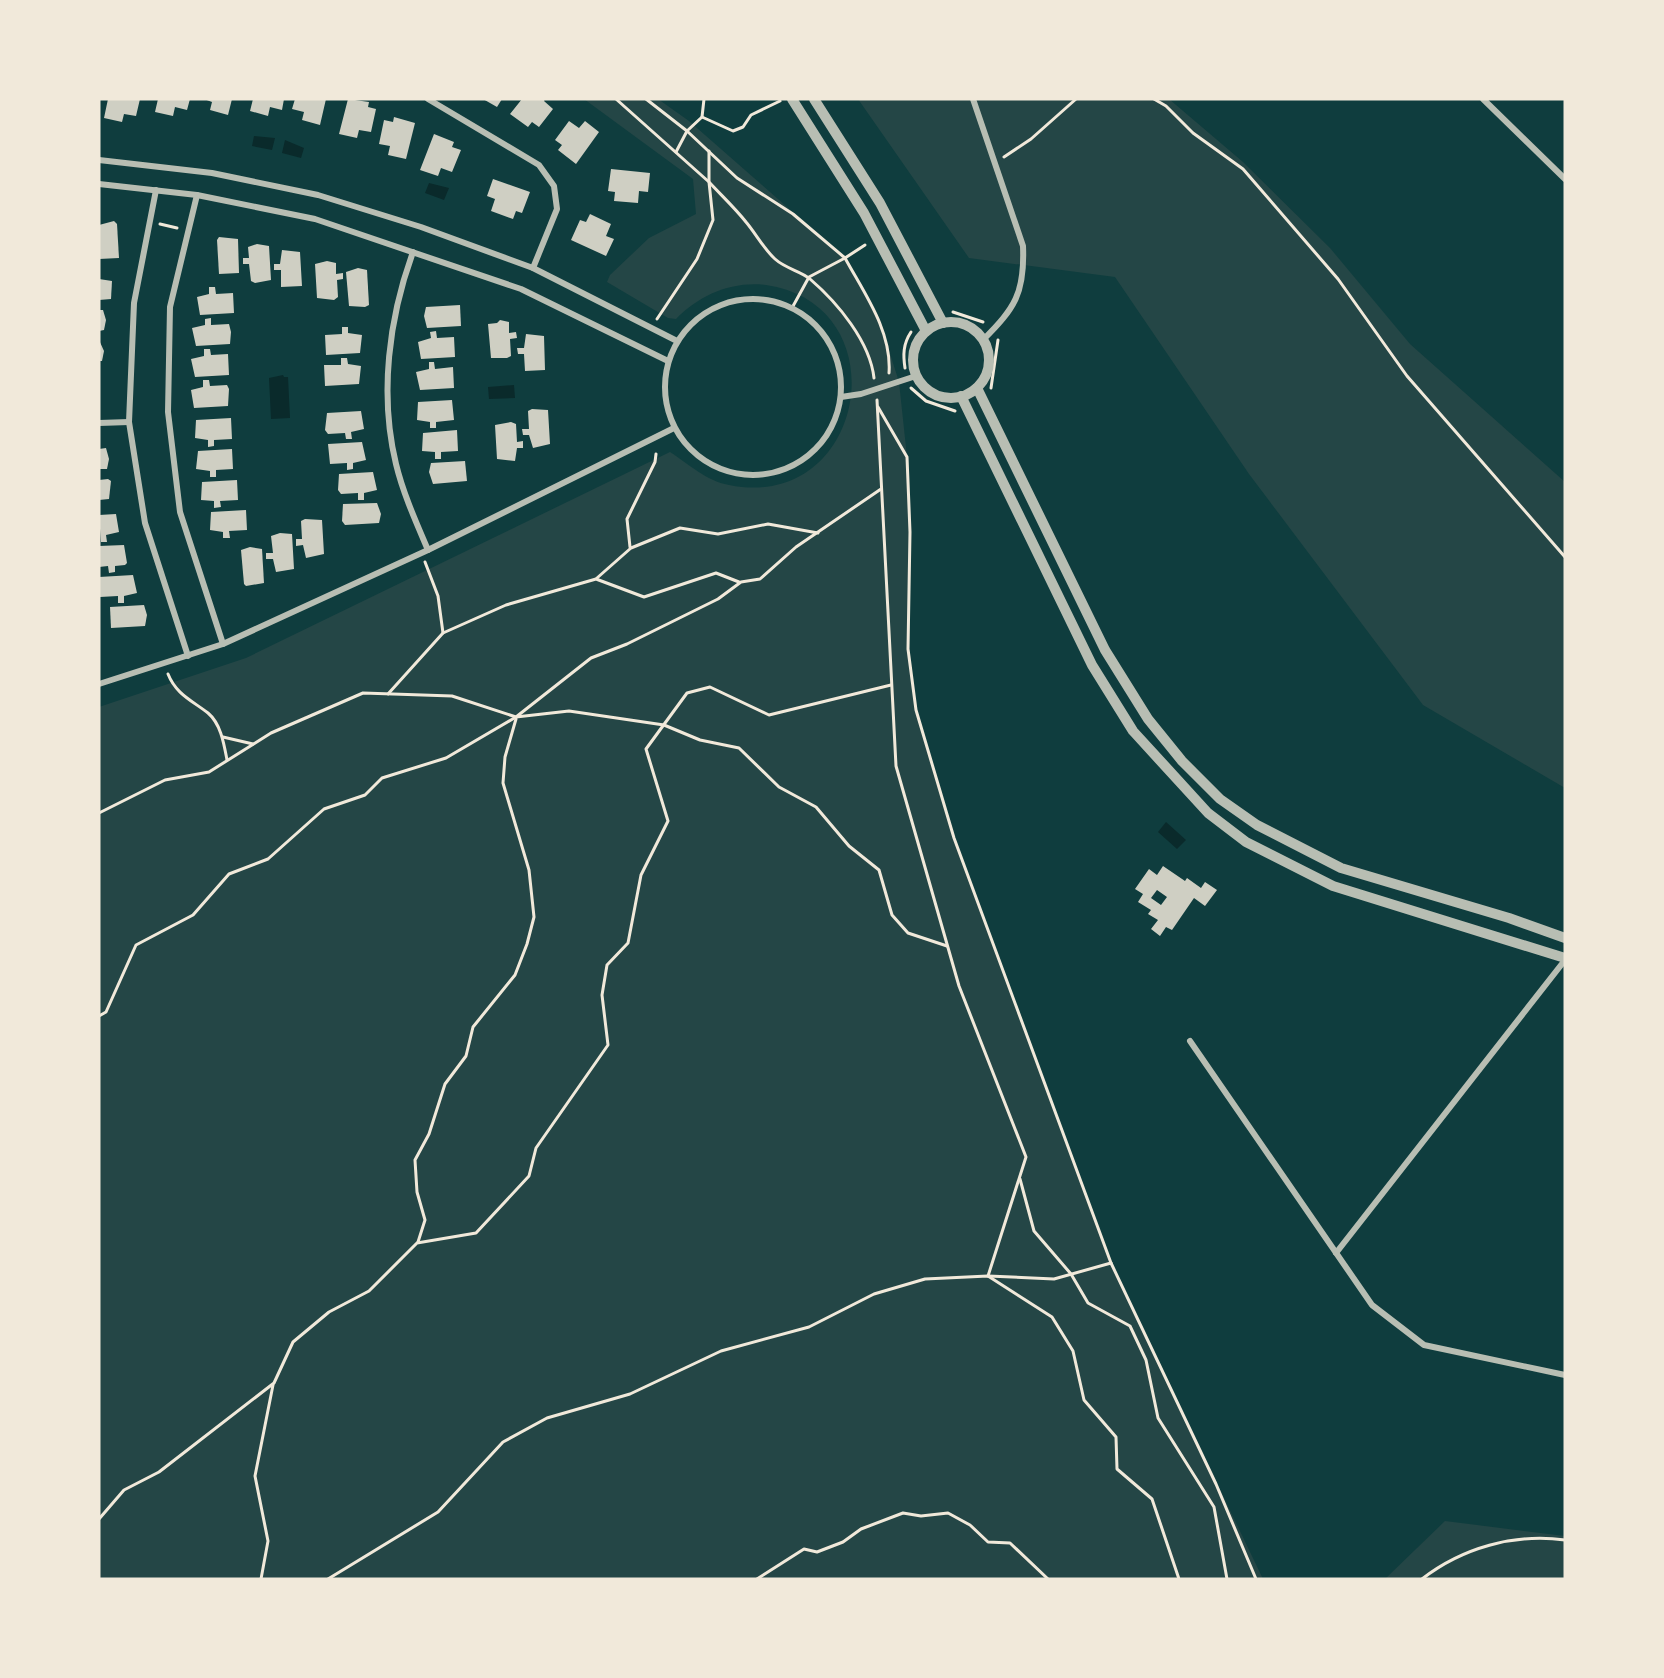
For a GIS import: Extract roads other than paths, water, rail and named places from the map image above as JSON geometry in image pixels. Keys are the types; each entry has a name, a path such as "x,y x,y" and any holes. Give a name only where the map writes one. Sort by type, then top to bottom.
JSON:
{"street":[{"path":"428,99 539,165 554,186 557,209 533,268"},
{"path":"792,99 864,213 926,331"},
{"path":"814,99 880,203 943,323"},
{"path":"973,99 1023,246 1024,272 1015,304 987,336 989,365 985,377 976,388 962,396 945,398 933,394 916,376 912,363 914,350 926,331 943,323 967,325 987,336"},
{"path":"1483,99 1565,179"},
{"path":"99,160 212,173 318,195 421,227 533,268 677,341"},
{"path":"99,184 197,195 315,219 521,289 668,361"},
{"path":"156,190 134,303 129,422 145,523 188,656"},
{"path":"197,195 170,306 168,412 180,512 223,644"},
{"path":"413,252 391,335 388,398 396,463 425,551"},
{"path":"767,299 792,308 810,319 825,336 838,365 841,397 835,421 822,443 804,460 781,471 756,476 723,470 708,464 688,448 674,428 666,406 664,383 668,361 677,341 693,321 716,306 732,301 767,299"},
{"path":"841,397 916,376"},
{"path":"976,388 1105,650 1148,719 1182,761 1220,799 1257,825 1341,868 1509,918 1565,938"},
{"path":"962,396 1092,665 1132,731 1208,813 1246,842 1333,886 1565,959 1336,1253"},
{"path":"99,423 129,422"},
{"path":"99,684 223,644 425,551 674,428"},
{"path":"1190,1041 1372,1305 1424,1345 1565,1375"}]}
